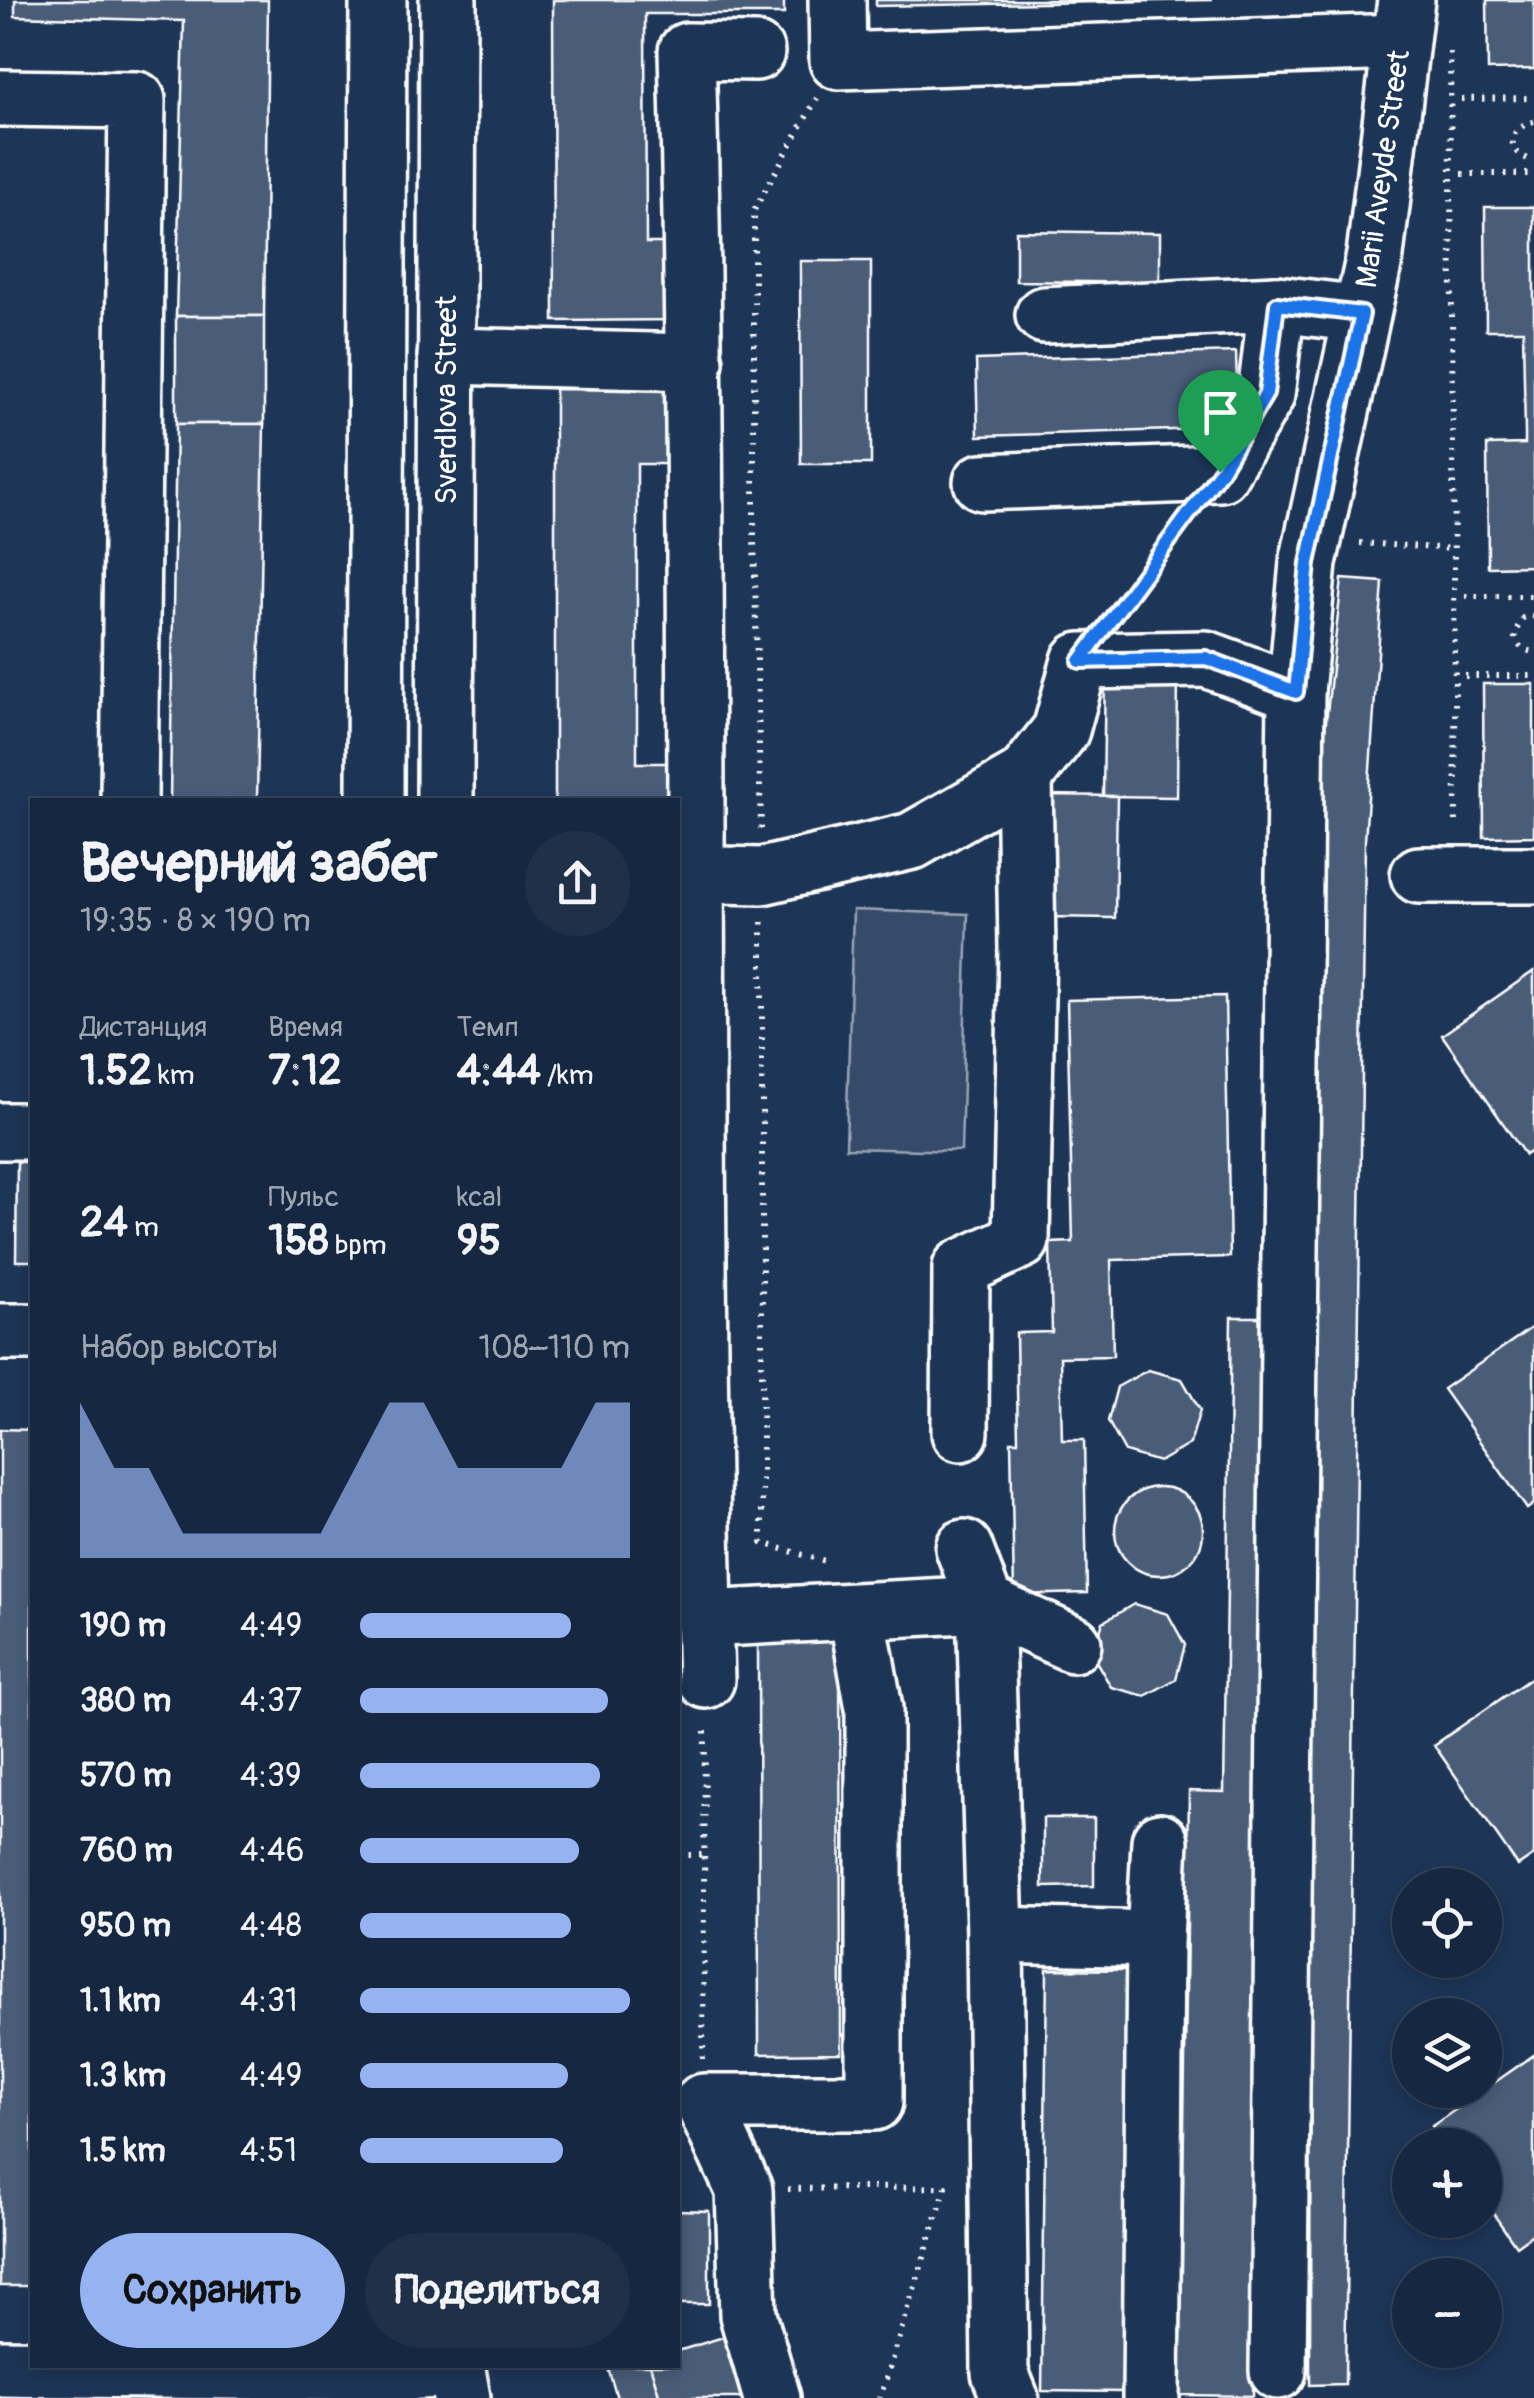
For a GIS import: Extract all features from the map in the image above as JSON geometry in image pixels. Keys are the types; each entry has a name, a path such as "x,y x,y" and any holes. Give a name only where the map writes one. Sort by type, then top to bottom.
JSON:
{"main road":[{"path":"375,798 378,0"},
{"name":"Sverdlova Street","path":"445,798 448,0"},
{"path":"837,0 838,61 1418,27"},
{"name":"Marii Aveyde Street","path":"1278,2372 1296,692 1312,541 1375,255 1418,27"},
{"path":"706,1680 686,874 695,362 687,51 756,52"},
{"path":"0,98 137,100 129,798"},
{"path":"1044,315 1277,304 1362,314"},
{"path":"982,482 1220,472 1266,394 1277,304"},
{"path":"446,356 695,362"},
{"path":"686,874 762,876 912,841 1024,778 1062,730 1080,661 1206,658 1296,692"},
{"path":"960,1433 961,1268 1021,1240 1026,948 1024,778"},
{"path":"1437,876 1534,875"},
{"path":"0,1131 30,1131"},
{"path":"0,1332 30,1332"},
{"path":"964,1548 985,1604 995,1935 1000,2373 1010,2398"},
{"path":"704,1619 985,1604 1073,1644"},
{"path":"772,2398 748,2315 744,2190 703,2102 874,2102 874,1708 857,1613"},
{"path":"1151,2398 1155,1939 1160,1841"},
{"path":"995,1935 1155,1939"},
{"path":"0,2368 133,2385 459,2377"}],"path":[{"path":"1418,27 1454,548 1437,876"},
{"path":"1462,98 1534,98"},
{"path":"1534,122 1520,125 1511,141 1521,158 1534,160"},
{"path":"1462,174 1534,174"},
{"path":"1080,661 1220,472"},
{"path":"1312,541 1454,548"},
{"path":"1465,596 1534,596"},
{"path":"1534,616 1523,618 1514,634 1523,650 1534,652"},
{"path":"1466,676 1534,676"},
{"path":"703,2102 706,1680"},
{"path":"680,1855 704,1855"},
{"path":"744,2190 946,2187 880,2398"}],"shaded area":[{"path":"853,910 968,914 961,1151 846,1148"}],"building":[{"path":"15,0 268,0 264,316 176,316 184,21 15,16"},
{"path":"553,0 784,0 784,14 645,14 646,243 678,243 678,320 554,321"},
{"path":"876,0 1212,0 876,6"},
{"path":"1487,0 1534,0 1534,69 1488,70"},
{"path":"1485,207 1534,207 1534,566 1488,567 1487,445 1525,444 1525,434 1523,330 1486,330"},
{"path":"1016,231 1160,233 1160,283 1016,281"},
{"path":"800,261 871,261 871,464 801,464"},
{"path":"176,316 264,316 264,424 176,424"},
{"path":"1236,352 1238,428 978,436 976,360"},
{"path":"555,389 678,390 678,464 637,464 637,763 675,763 675,798 555,798"},
{"path":"176,424 264,424 257,798 170,798"},
{"path":"1342,579 1383,582 1365,841 1345,2384 1310,2385 1313,837"},
{"path":"1105,669 1178,670 1177,797 1103,796"},
{"path":"1483,684 1534,684 1534,836 1484,837"},
{"path":"1045,795 1117,796 1115,918 1044,917"},
{"path":"1534,971 1534,1149 1525,1155 1442,1035"},
{"path":"1225,996 1230,1257 1111,1260 1113,1356 1060,1357 1062,1440 1084,1440 1087,1593 1014,1595 1011,1441 1018,1441 1016,1333 1052,1332 1050,1243 1073,1242 1067,1000"},
{"path":"17,1162 30,1162 30,1261 16,1261"},
{"path":"1231,1317 1268,1317 1253,2396 1180,2395 1189,1791 1224,1792"},
{"path":"1534,1326 1534,1504 1527,1509 1443,1389"},
{"path":"1148,1370 1182,1379 1200,1410 1190,1444 1159,1462 1125,1452 1108,1421 1117,1387"},
{"path":"0,1429 30,1430 30,2286 0,2286"},
{"path":"1159,1487 1176,1490 1190,1500 1200,1514 1200,1548 1190,1562 1176,1572 1159,1575 1142,1572 1128,1562 1118,1548 1115,1531 1118,1514 1128,1500 1142,1490"},
{"path":"1134,1604 1168,1614 1185,1645 1176,1679 1145,1696 1111,1687 1093,1656 1103,1622"},
{"path":"840,1639 841,2053 759,2054 758,1640"},
{"path":"1534,1676 1534,1855 1518,1866 1434,1745"},
{"path":"1043,1818 1094,1818 1094,1886 1043,1887"},
{"path":"1047,1969 1128,1970 1123,2392 1042,2391"},
{"path":"1534,2055 1534,2233 1516,2246 1502,2226 1502,2128 1432,2126 1458,2108 1502,2108 1502,2077"},
{"path":"680,2210 709,2211 709,2304 680,2304"},
{"path":"723,2337 741,2398 660,2398 651,2368 680,2368 680,2350"},
{"path":"608,2368 651,2368 660,2398 617,2398"}],"route":[{"path":"1277,304 1362,314 1308,563 1296,692 1206,658 1080,661 1150,567 1220,472 1266,394 1277,304"}]}
